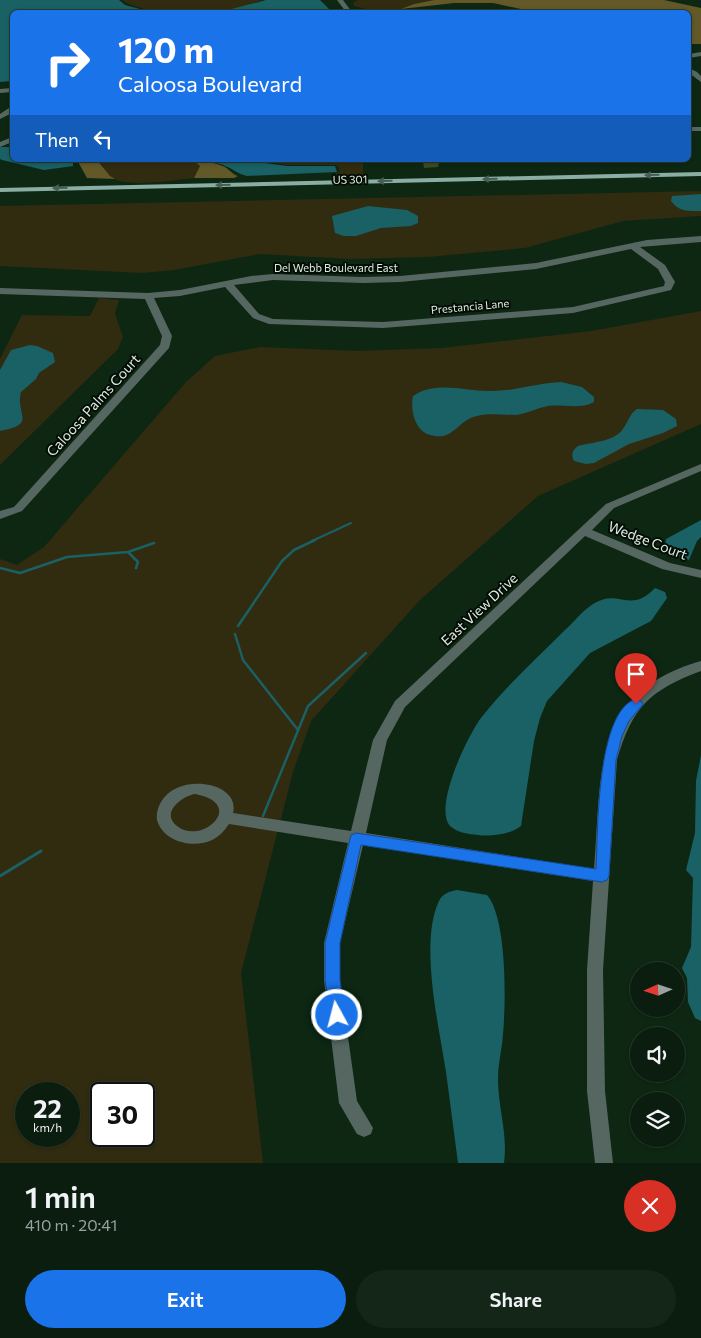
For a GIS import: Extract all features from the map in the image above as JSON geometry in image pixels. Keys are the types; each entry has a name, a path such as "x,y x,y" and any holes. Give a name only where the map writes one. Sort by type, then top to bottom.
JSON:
{"main road":[{"name":"US 301","path":"0,190 701,174"},
{"name":"US 301","path":"0,197 701,183"}],"street":[{"path":"691,71 701,80"},
{"name":"Del Webb Boulevard East","path":"0,291 148,296 180,293 273,277 363,280 479,272 536,266 659,241 701,239"},
{"name":"Prestancia Lane","path":"228,284 256,316 272,322 383,325 573,310 668,288 670,282 662,267 633,246"},
{"name":"Caloosa Palms Court","path":"0,515 18,509 165,346 167,336 148,296"},
{"name":"East View Drive","path":"364,1128 348,1103 332,980 332,943 380,740 400,704 610,506 701,467"},
{"name":"Wedge Court","path":"584,531 666,566 701,574"},
{"path":"604,1163 596,1091 595,970 610,760 615,736 623,718 650,689 675,675 701,666"},
{"path":"226,818 602,876"}],"shaded area":[{"path":"122,0 263,0 227,10 150,10 131,5"},
{"path":"357,0 434,0 414,4 402,9 369,10 354,6 353,3"},
{"path":"434,0 664,0 701,8 701,44 691,44 691,10 526,10 493,3 454,3 401,9"},
{"path":"78,162 99,162 110,176 115,179 87,178"},
{"path":"99,162 195,162 200,166 194,178 140,183 119,181 112,178"},
{"path":"195,162 214,163 225,167 238,176 234,178 194,178 200,166"},
{"path":"265,162 363,162 363,177 334,178 334,174 340,172 336,165 288,165"},
{"path":"701,191 701,216 623,221 525,248 428,257 350,259 260,254 174,270 142,273 0,266 0,206"},
{"path":"99,298 119,300 115,314 123,337 118,349 0,465 0,359 22,315 90,316"},
{"path":"701,311 701,424 538,496 420,600 311,721 293,772 241,973 263,1163 0,1163 0,559 17,565 44,547 186,382 215,356 260,347 357,351 441,348 591,331"}],"water":[{"path":"0,0 119,0 125,5 144,10 10,10 10,81 0,82"},
{"path":"266,0 320,0 330,10 228,10"},
{"path":"0,147 10,147 10,162 0,159"},
{"path":"10,162 73,162 73,166 44,170"},
{"path":"214,162 258,162 287,166 335,166 337,172 247,176"},
{"path":"701,194 701,211 681,209 671,201 672,196"},
{"path":"368,206 407,210 418,216 418,223 411,226 381,228 356,236 344,236 335,233 332,216"},
{"path":"30,345 53,353 55,362 39,373 36,379 21,392 22,422 12,428 0,431 0,370 11,350"},
{"path":"561,382 582,387 594,397 594,402 583,406 548,406 515,415 491,414 477,416 470,418 445,436 425,433 417,425 413,413 413,396 422,391 451,388 501,391"},
{"path":"637,409 663,410 676,419 677,426 663,433 629,444 594,463 586,464 574,461 574,449 578,446 614,437 623,429"},
{"path":"701,520 701,537 697,541 689,560 676,555 665,547 666,539"},
{"path":"655,588 665,592 667,598 651,621 590,653 547,701 534,741 521,826 506,833 489,836 463,833 450,826 446,817 446,804 454,771 468,739 491,706 522,672 590,606 599,601 614,598 626,600 639,599"},
{"path":"701,755 701,1021 695,1018 688,1002 685,962 691,947 693,878 686,870 695,833 696,781"},
{"path":"457,890 487,895 494,906 502,941 505,1002 498,1079 505,1142 504,1163 458,1163 446,1072 435,1009 431,961 433,919 439,901 446,893"}],"waterway":[{"path":"312,541 351,523"},
{"path":"238,626 282,561 294,550 315,540"},
{"path":"128,552 154,543"},
{"path":"0,568 20,573 67,557 128,552"},
{"path":"128,552 138,562 136,568"},
{"path":"235,634 243,660 298,730"},
{"path":"263,816 308,706 366,653"},
{"path":"0,876 41,851"}],"route":[{"path":"337,1015 332,980 332,943 356,839 602,876 610,760 615,736 623,718 636,704"}]}
